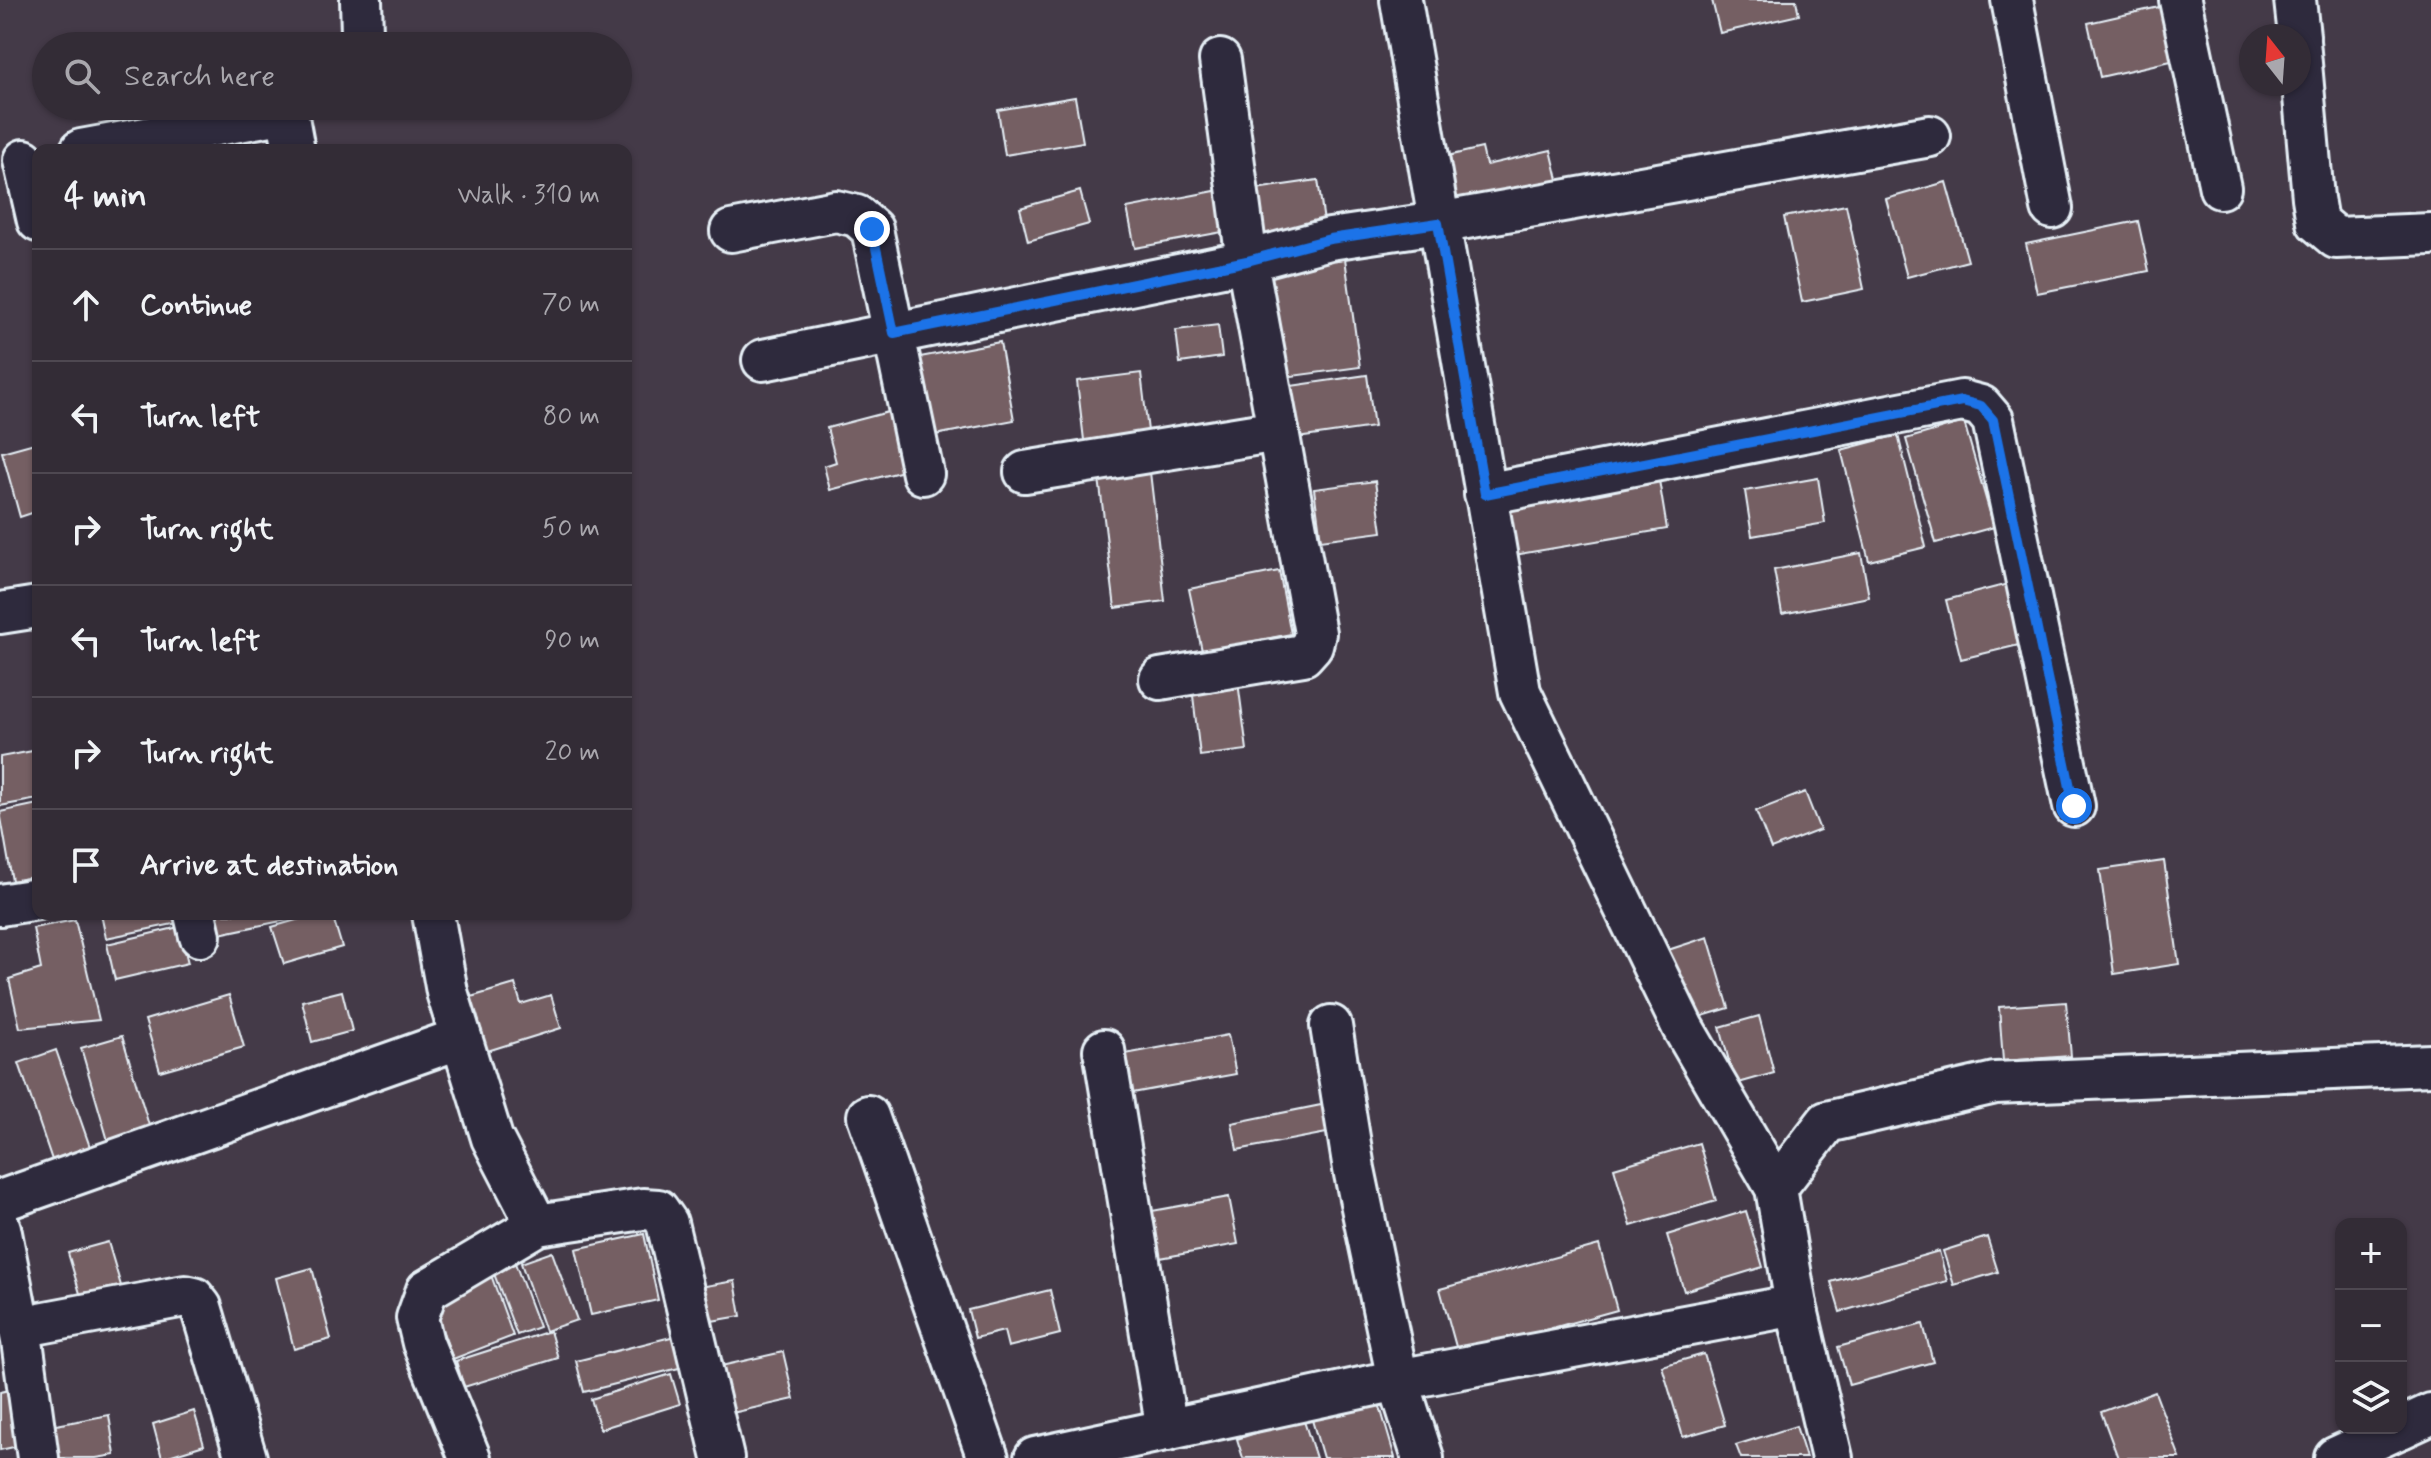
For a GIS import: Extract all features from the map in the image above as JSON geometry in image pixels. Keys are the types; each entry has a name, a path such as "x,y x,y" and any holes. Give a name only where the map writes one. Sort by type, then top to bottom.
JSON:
{"street":[{"path":"1401,0 1520,692 1683,1028 1776,1188 1796,1305 1832,1458"},
{"path":"2012,0 2052,208"},
{"path":"2180,0 2220,188"},
{"path":"2295,0 2298,24"},
{"path":"1160,679 1303,655 1312,645 1315,633 1247,261 1220,60"},
{"path":"2304,96 2317,222 2336,238 2431,234"},
{"path":"114,144 244,120"},
{"path":"288,120 293,144"},
{"path":"763,360 1247,261 1330,239 1438,223 1930,136"},
{"path":"21,161 32,200"},
{"path":"731,231 836,211 857,216 872,229 923,474"},
{"path":"1485,494 1962,401 1981,406 1993,420 2074,806"},
{"path":"1025,472 1278,431"},
{"path":"0,613 32,608"},
{"path":"0,905 32,900"},
{"path":"434,920 447,992 492,1138 537,1225"},
{"path":"1331,1026 1354,1169 1398,1380 1423,1458"},
{"path":"0,1201 461,1038"},
{"path":"1104,1050 1167,1430"},
{"path":"1776,1188 1827,1122 1995,1083 2431,1065"},
{"path":"868,1116 988,1458"},
{"path":"470,1458 423,1343 417,1318 427,1290 537,1225 643,1209 658,1210 667,1223 723,1458"},
{"path":"0,1228 19,1327 38,1458"},
{"path":"19,1327 185,1296 194,1298 201,1307 246,1458"},
{"path":"1035,1458 1398,1380 1796,1305"},
{"path":"2407,1425 2431,1414"},
{"path":"2335,1458 2387,1434"}],"building":[{"path":"1712,0 1796,0 1799,15 1720,33"},
{"path":"2168,5 2180,59 2100,77 2088,23"},
{"path":"1075,97 1083,142 1005,155 998,110"},
{"path":"1482,148 1486,165 1551,150 1560,188 1447,214 1434,159"},
{"path":"1318,180 1326,236 1258,246 1249,190"},
{"path":"1946,182 1968,261 1907,277 1886,199"},
{"path":"1220,190 1228,231 1135,248 1127,208"},
{"path":"1080,191 1089,224 1028,241 1020,208"},
{"path":"1846,205 1864,289 1802,302 1784,217"},
{"path":"2138,221 2149,271 2037,293 2026,244"},
{"path":"1344,251 1360,367 1285,377 1269,262"},
{"path":"1218,325 1222,357 1180,363 1176,330"},
{"path":"1000,342 1014,420 919,438 904,360"},
{"path":"1141,373 1150,448 1086,457 1077,381"},
{"path":"1367,375 1374,427 1283,440 1277,388"},
{"path":"896,410 911,469 830,490 824,466 836,462 827,428"},
{"path":"1964,422 1994,527 1936,543 1906,439"},
{"path":"1898,435 1926,547 1869,561 1841,450"},
{"path":"32,444 32,513 20,517 2,452"},
{"path":"1150,472 1165,601 1115,608 1099,478"},
{"path":"1658,474 1667,529 1508,556 1499,501"},
{"path":"1818,478 1825,523 1752,536 1745,491"},
{"path":"1375,481 1382,532 1321,540 1314,489"},
{"path":"1861,553 1869,597 1782,614 1774,570"},
{"path":"1279,571 1291,634 1202,651 1189,589"},
{"path":"2008,584 2023,644 1961,659 1946,600"},
{"path":"1238,682 1247,750 1200,756 1192,687"},
{"path":"32,751 32,800 0,806 0,757"},
{"path":"1805,792 1820,830 1771,849 1756,811"},
{"path":"32,805 32,877 12,881 0,812"},
{"path":"2164,861 2179,964 2114,974 2100,870"},
{"path":"75,920 99,1020 20,1028 9,979 41,969 33,928"},
{"path":"102,920 177,920 178,923 106,938"},
{"path":"216,920 286,920 219,934"},
{"path":"296,920 334,920 342,947 284,964 272,927"},
{"path":"179,927 188,963 115,980 107,944"},
{"path":"1708,937 1729,1008 1689,1020 1668,950"},
{"path":"515,984 521,1004 551,995 561,1028 481,1053 464,999"},
{"path":"342,991 352,1031 312,1042 302,1001"},
{"path":"229,995 244,1047 160,1071 145,1020"},
{"path":"2066,1002 2071,1056 2003,1061 1999,1007"},
{"path":"1759,1016 1774,1073 1735,1084 1720,1027"},
{"path":"1228,1035 1236,1074 1127,1094 1120,1055"},
{"path":"122,1036 151,1132 109,1144 81,1048"},
{"path":"56,1050 90,1147 52,1160 19,1063"},
{"path":"1326,1104 1332,1132 1237,1150 1232,1123"},
{"path":"1699,1143 1716,1201 1631,1226 1614,1168"},
{"path":"1229,1197 1238,1244 1160,1258 1152,1211"},
{"path":"1746,1211 1763,1267 1684,1291 1667,1235"},
{"path":"644,1234 658,1300 591,1315 576,1249"},
{"path":"1987,1237 1998,1272 1954,1285 1943,1251"},
{"path":"108,1242 124,1296 84,1307 68,1253"},
{"path":"1599,1245 1617,1310 1458,1354 1440,1289"},
{"path":"1939,1251 1947,1281 1840,1312 1831,1282"},
{"path":"552,1252 577,1320 545,1331 521,1263"},
{"path":"515,1263 539,1327 517,1335 493,1271"},
{"path":"312,1268 331,1339 294,1349 276,1278"},
{"path":"491,1275 513,1336 453,1359 430,1297"},
{"path":"735,1281 741,1316 694,1324 688,1289"},
{"path":"1050,1290 1060,1334 1008,1347 1004,1331 975,1338 968,1310"},
{"path":"1923,1324 1933,1362 1849,1385 1838,1347"},
{"path":"550,1331 558,1358 464,1387 456,1361"},
{"path":"675,1336 683,1367 584,1392 576,1361"},
{"path":"783,1352 794,1399 732,1413 721,1366"},
{"path":"1704,1354 1725,1425 1683,1437 1662,1366"},
{"path":"671,1374 680,1404 600,1429 591,1399"},
{"path":"19,1388 32,1443 0,1450 0,1392"},
{"path":"2155,1392 2180,1458 2118,1458 2101,1412"},
{"path":"1378,1400 1395,1458 1323,1458 1312,1420"},
{"path":"194,1411 204,1445 162,1458 153,1424"},
{"path":"109,1415 115,1455 57,1458 51,1426"},
{"path":"1303,1418 1316,1458 1243,1458 1237,1439"},
{"path":"1796,1426 1806,1458 1741,1458 1736,1445"}],"route":[{"path":"872,229 894,333 1247,261 1330,239 1438,223 1485,494 1962,401 1981,406 1993,420 2074,806"}]}
